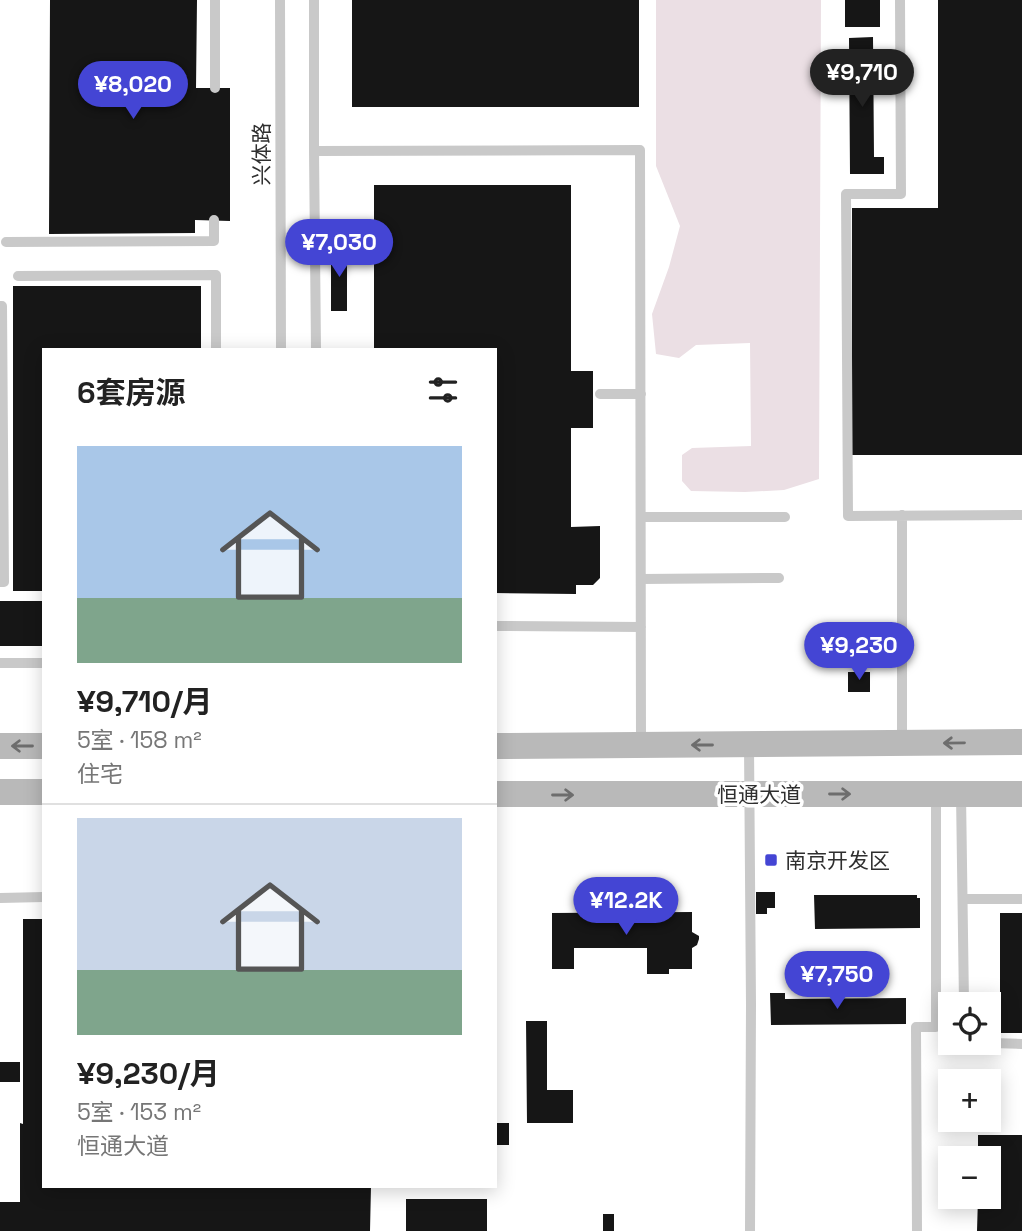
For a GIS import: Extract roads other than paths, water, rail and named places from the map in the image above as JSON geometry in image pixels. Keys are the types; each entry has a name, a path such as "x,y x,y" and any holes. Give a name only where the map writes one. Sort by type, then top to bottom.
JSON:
{"main road":[{"path":"497,746 1022,742"},
{"path":"0,746 42,746"},
{"path":"0,792 42,792"},
{"name":"恒通大道","path":"497,794 1022,794"}],"lane":[{"path":"215,0 215,88"},
{"name":"兴体路","path":"280,0 281,348"},
{"path":"314,0 316,348"},
{"path":"900,0 901,194 846,194 848,516 1022,515"},
{"path":"314,151 640,150 642,745"},
{"path":"6,242 214,241 214,220"},
{"path":"18,276 216,275 216,348"},
{"path":"0,306 4,582 0,582"},
{"path":"600,394 641,394"},
{"path":"902,515 902,744"},
{"path":"641,517 785,517"},
{"path":"641,579 779,578"},
{"path":"497,626 641,627"},
{"path":"0,663 42,663"},
{"path":"749,744 750,1231"},
{"path":"949,794 963,899 964,992"},
{"path":"917,1231 916,1027 936,1027 949,794"},
{"path":"0,898 42,898"},
{"path":"963,899 1022,899"},
{"path":"1001,1043 1022,1044"}],"place":[{"name":"南京开发区","path":"771,860"}]}
